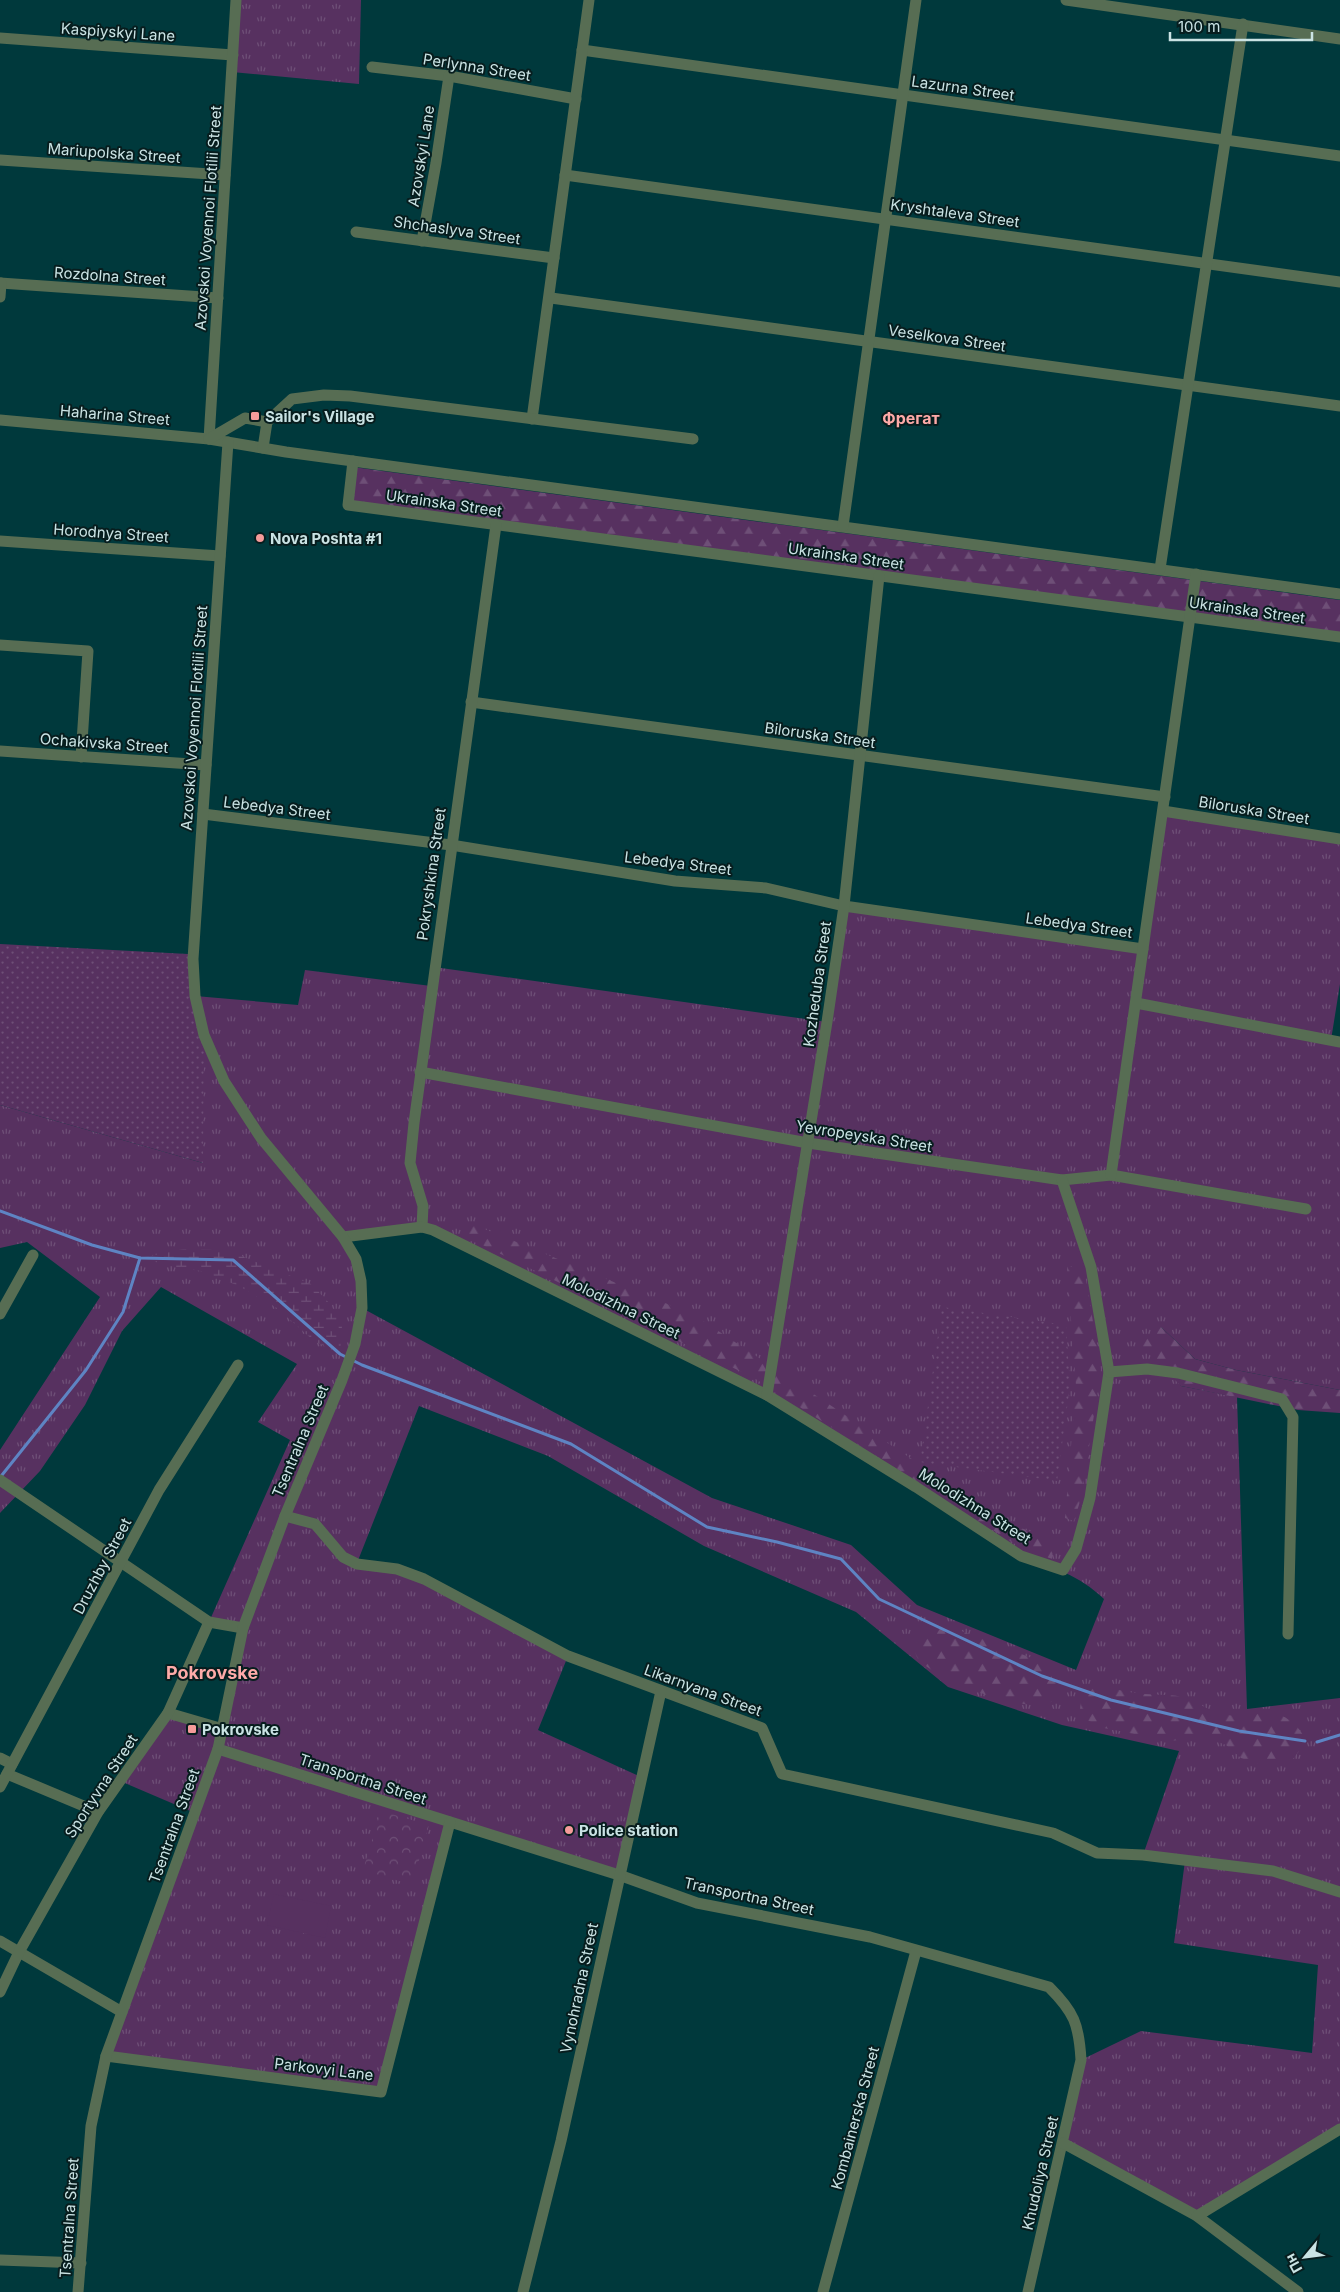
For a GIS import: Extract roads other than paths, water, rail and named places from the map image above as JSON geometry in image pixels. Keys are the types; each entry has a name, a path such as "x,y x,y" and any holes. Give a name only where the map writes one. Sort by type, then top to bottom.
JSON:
{"street":[{"name":"Azovskoi Voyennoi Flotilii Street","path":"209,439 236,0"},
{"path":"532,419 589,0"},
{"path":"843,526 916,0"},
{"path":"1066,0 1340,39"},
{"path":"1160,568 1243,24"},
{"name":"Kaspiyskyi Lane","path":"0,38 233,55"},
{"name":"Lazurna Street","path":"582,50 1340,156"},
{"name":"Perlynna Street","path":"372,67 449,76 576,99"},
{"name":"Azovskyi Lane","path":"422,241 449,76"},
{"name":"Mariupolska Street","path":"0,160 225,175"},
{"name":"Kryshtaleva Street","path":"565,175 1340,282"},
{"name":"Shchaslyva Street","path":"356,232 554,258"},
{"path":"0,283 0,297"},
{"name":"Rozdolna Street","path":"0,283 218,298"},
{"name":"Veselkova Street","path":"551,298 1340,406"},
{"path":"263,448 267,422 292,399 324,395 350,396 693,439"},
{"path":"209,439 245,418 267,422"},
{"name":"Haharina Street","path":"0,420 209,439 353,461 1160,568 1340,594"},
{"name":"Azovskoi Voyennoi Flotilii Street","path":"228,442 206,765 206,814 193,959 195,996 204,1035 224,1081 239,1106 261,1138 343,1237"},
{"name":"Ukrainska Street","path":"353,461 348,505 1340,637"},
{"name":"Pokryshkina Street","path":"422,1227 423,1206 410,1163 420,1072 496,524"},
{"name":"Horodnya Street","path":"0,541 220,556"},
{"path":"1112,1175 1196,574"},
{"name":"Kozheduba Street","path":"767,1395 844,906 879,576"},
{"path":"0,645 88,651 81,756"},
{"name":"Biloruska Street","path":"471,702 1164,797"},
{"name":"Ochakivska Street","path":"0,751 206,765"},
{"name":"Biloruska Street","path":"1162,811 1340,839"},
{"name":"Lebedya Street","path":"206,814 451,845 675,880 766,888 844,906 1143,949"},
{"path":"1136,1003 1340,1042"},
{"name":"Yevropeyska Street","path":"420,1072 808,1143 1062,1180 1112,1175 1306,1209"},
{"path":"1062,1180 1091,1267 1109,1372 1147,1369 1178,1373 1282,1399 1293,1416 1288,1634"},
{"name":"Molodizhna Street","path":"343,1237 422,1227 433,1230 767,1395 916,1487 1021,1556 1063,1570 1076,1549 1090,1498 1109,1372"},
{"name":"Tsentralna Street","path":"78,2292 91,2126 106,2056 218,1749 243,1628 285,1516 342,1380 355,1344 362,1308 361,1281 356,1259 343,1237"},
{"path":"0,1314 33,1255"},
{"name":"Druzhby Street","path":"0,1787 159,1490 238,1365"},
{"path":"0,1480 209,1622 243,1628"},
{"name":"Likarnyana Street","path":"285,1516 314,1524 343,1557 357,1564 398,1569 424,1579 568,1656 762,1728 782,1774 1053,1833 1097,1853 1143,1855 1273,1871 1340,1892"},
{"name":"Sportyvna Street","path":"0,1992 19,1952 98,1812 168,1713 209,1622"},
{"name":"Vynohradna Street","path":"523,2292 561,2141 661,1691"},
{"path":"168,1713 223,1728"},
{"name":"Transportna Street","path":"218,1749 619,1875 697,1903 870,1937 1049,1987"},
{"path":"0,1758 9,1769 98,1812"},
{"name":"Parkovyi Lane","path":"106,2056 381,2092 450,1822"},
{"path":"0,1940 122,2012"},
{"name":"Kombainerska Street","path":"823,2292 916,1951"},
{"name":"Khudoliya Street","path":"1028,2292 1081,2060 1079,2032 1067,2005 1049,1987"},
{"path":"1197,2216 1340,2129"},
{"path":"1063,2143 1197,2216 1298,2292"},
{"path":"0,2260 81,2263"}],"waterway":[{"path":"0,1211 92,1245 140,1258 233,1260 340,1354 362,1365 571,1444 707,1527 777,1542 841,1559 879,1599 1042,1676 1111,1700 1239,1731 1305,1741"},
{"path":"2,1475 86,1370 123,1312 140,1258"},
{"path":"1317,1742 1340,1735"}],"place":[{"name":"Sailor's Village","path":"255,416"},
{"name":"Nova Poshta #1","path":"260,538"},
{"name":"Pokrovske","path":"192,1729"},
{"name":"Police station","path":"569,1830"}],"district":[{"name":"Фрегат","path":"911,418"},
{"name":"Pokrovske","path":"212,1672"}]}
